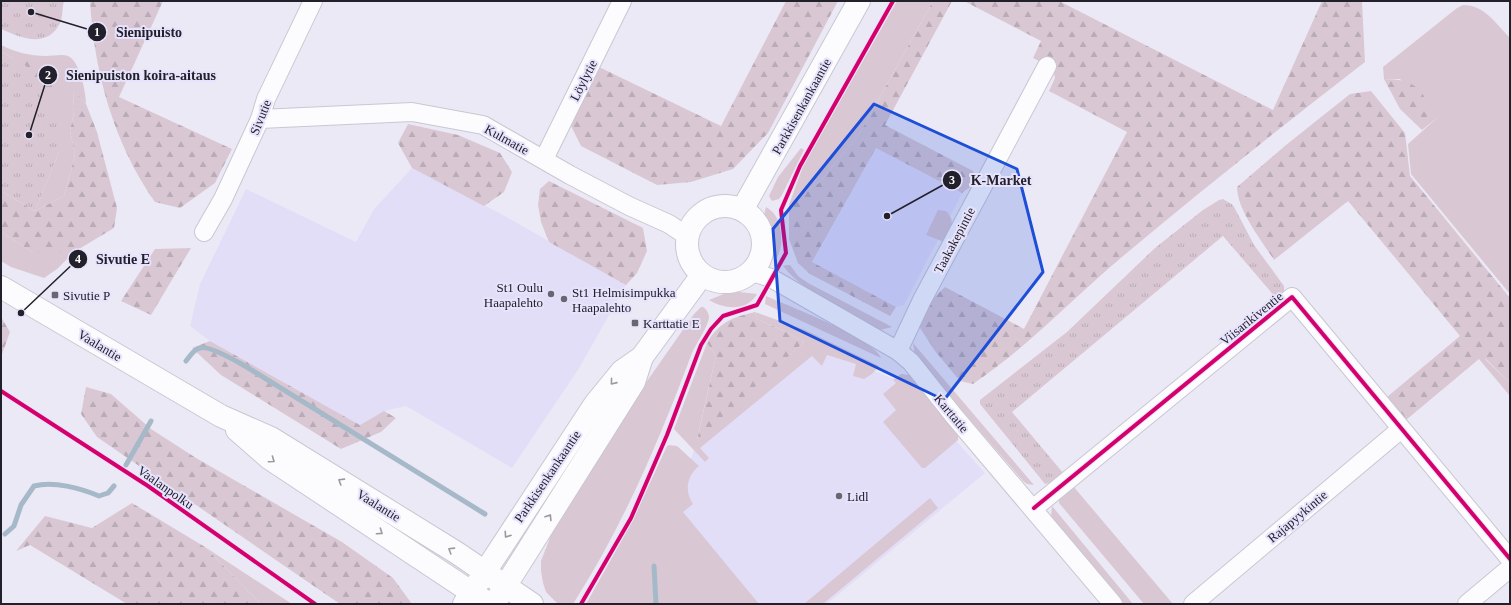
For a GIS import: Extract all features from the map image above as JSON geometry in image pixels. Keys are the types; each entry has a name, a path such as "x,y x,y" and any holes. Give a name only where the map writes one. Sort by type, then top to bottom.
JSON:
{"main road":[{"name":"Parkkisenkankaantie","path":"742,210 859,1"},
{"path":"725,206 742,210 751,216 760,228 764,245 760,261 752,272 737,281 723,283 713,281 702,275 690,261 687,250 687,236 693,223 706,211 725,206"},
{"name":"Parkkisenkankaantie","path":"494,604 634,382 642,357 702,275"},
{"name":"Vaalantie","path":"1,287 221,416 271,438 484,571 532,604"},
{"name":"Parkkisenkankaantie","path":"467,598 595,404 622,371 642,357"},
{"name":"Vaalantie","path":"221,416 268,458 467,598 489,604"}],"street":[{"name":"Sivutie","path":"204,232 223,199 260,119 266,99 313,1"},
{"name":"Löylytie","path":"544,159 622,1"},
{"name":"Taakakepintie","path":"898,352 924,296 1047,66"},
{"name":"Kulmatie","path":"260,119 412,112 483,125 629,206 669,224 687,236"},
{"name":"Karttatie","path":"752,272 771,278 898,352 911,362 954,416 1034,508 1113,604"},
{"name":"Viisarikiventie","path":"1034,508 1292,297 1510,559"},
{"name":"Rajapyykintie","path":"1192,604 1401,429"},
{"path":"1467,604 1510,568"}],"highlighted area":[{"path":"874,104 1017,169 1043,272 944,400 780,321 773,229"}],"shaded area":[{"path":"876,148 962,193 904,305 896,307 812,263"},
{"path":"412,168 503,215 626,285 578,370 512,468 406,406 384,411 360,425 210,341 190,326 200,284 246,189 356,242 374,209"},
{"path":"804,342 904,383 985,473 827,604 749,604 675,508 697,440"}],"green space":[{"path":"1,1 64,1 61,21 55,31 41,39 17,36 1,29"},
{"path":"90,1 163,1 119,97 232,149 215,183 180,208 155,202 141,180 117,132 102,81 96,54"},
{"path":"786,1 838,1 768,133 733,169 691,182 657,185 581,146 571,126 599,67 721,126"},
{"path":"897,1 933,1 860,133 819,183 800,194 789,239 789,205 803,166"},
{"path":"933,1 952,1 885,125 973,171 975,176 970,187 962,193 876,148 812,262 896,307 890,316 810,274 798,263 789,239 791,224 794,204 800,194 819,183 860,133"},
{"path":"964,1 1059,1 1273,110 1322,1 1362,1 1365,62 1182,207 1103,273 1031,339 973,384 960,381 935,351 920,328 923,315 928,305 945,287 1024,329 1127,132 1049,91 1055,78 1053,68 1033,58 1041,41"},
{"path":"1463,5 1478,8 1490,16 1510,38 1510,294 1411,174 1408,144 1437,118 1400,79 1384,79 1383,67 1457,8"},
{"path":"1,45 17,52 40,56 66,55 76,64 82,78 86,104 73,90 74,112 70,131 75,155 64,196 35,211 59,152 13,58 1,52"},
{"path":"1,52 13,58 57,118 59,152 35,211 1,191"},
{"path":"21,60 55,68 53,101"},
{"path":"1384,79 1405,81 1418,88 1437,118 1422,130 1400,109"},
{"path":"73,89 86,104 97,132 117,208 114,228 74,252 32,252 1,232 1,191 35,211 64,196 75,155 70,131 74,112"},
{"path":"1371,91 1405,133 1410,176 1510,298 1510,383 1486,359 1479,359 1406,420 1387,397 1460,336 1348,201 1274,260 1257,235 1246,215 1238,196 1237,187 1286,145 1350,94"},
{"path":"408,124 458,135 500,153 512,172 504,192 484,206 412,168 398,143"},
{"path":"801,148 804,150 782,195 779,199 772,201 769,196 778,177"},
{"path":"549,181 643,228 647,251 637,273 626,285 549,242 541,222 538,205 540,189"},
{"path":"1223,199 1233,205 1254,245 1284,286 1284,291 1276,298 1223,236 1012,412 1064,474 1054,482 1045,484 980,404 980,400 1067,332 1155,248 1203,210"},
{"path":"766,207 772,211 776,217 781,230 782,238 780,252 777,258 765,227 764,214"},
{"path":"938,210 946,211 952,223 944,242 926,235"},
{"path":"1,232 32,252 74,252 57,269 44,278 11,267 1,261"},
{"path":"191,248 151,315 121,301 155,249"},
{"path":"790,265 798,276 808,283 892,327 880,330 841,310 816,295 793,277 783,266"},
{"path":"731,291 757,294 753,300 747,304 735,307 728,307 709,300"},
{"path":"766,296 847,332 875,350 881,358 765,304"},
{"path":"701,307 707,311 709,317 707,325 692,353 667,418 639,482 608,543 573,604 558,604 546,592 541,571 541,561 553,530 617,424 694,314"},
{"path":"755,312 805,330 879,366 872,374 864,379 853,376 856,364 827,355 822,366 812,356 700,448 709,458 705,462 674,429 707,343 716,356 697,439 804,342 757,319"},
{"path":"755,312 757,319 804,342 697,440 716,356 707,343 716,330 722,325 733,318"},
{"path":"1,317 10,332 1,357"},
{"path":"210,341 360,425 384,411 396,418 381,432 341,449 221,375 192,348"},
{"path":"913,343 1034,485 1027,484 1023,481 915,356"},
{"path":"1479,359 1485,359 1510,383 1510,396"},
{"path":"901,374 909,375 958,430 958,440 925,468 922,468 883,422 896,410 883,394 896,383 893,380"},
{"path":"86,387 111,394 151,429 196,458 342,542 393,578 412,604 340,604 97,437 81,414"},
{"path":"667,446 677,446 699,466 692,474 688,484 688,494 693,504 683,512 759,604 586,604 632,522"},
{"path":"1073,486 1173,604 1144,604 1059,503 1059,498"},
{"path":"930,498 938,508 823,604 804,604"},
{"path":"132,503 205,547 261,604 127,604 30,545 16,551 45,516 92,528"},
{"path":"1052,506 1133,604 1124,604 1051,517"},
{"path":"205,547 292,604 261,604"}],"waterway":[{"path":"186,361 194,351 200,348 210,349 229,357 485,514"},
{"path":"126,465 151,421"},
{"path":"5,534 14,526 21,505 34,486 50,484 67,486 84,490 99,496 108,493 114,486"},
{"path":"654,566 656,604"}],"cycle path":[{"path":"581,604 631,518 667,435 701,345 711,329 723,316 757,305 786,253 781,210 800,166 893,1"},
{"path":"1034,508 1292,297 1510,559"},
{"name":"Vaalanpolku","path":"1,391 148,486 315,604"}],"place":[{"name":"Sienipuisto","path":"31,12"},
{"name":"Sienipuiston koira-aitaus","path":"29,135"},
{"name":"K-Market","path":"887,216"},
{"name":"St1 Oulu Haapalehto","path":"551,294"},
{"name":"Sivutie P","path":"55,295"},
{"name":"St1 Helmisimpukka Haapalehto","path":"564,299"},
{"name":"Sivutie E","path":"21,313"},
{"name":"Karttatie E","path":"635,323"},
{"name":"Lidl","path":"839,496"}]}
